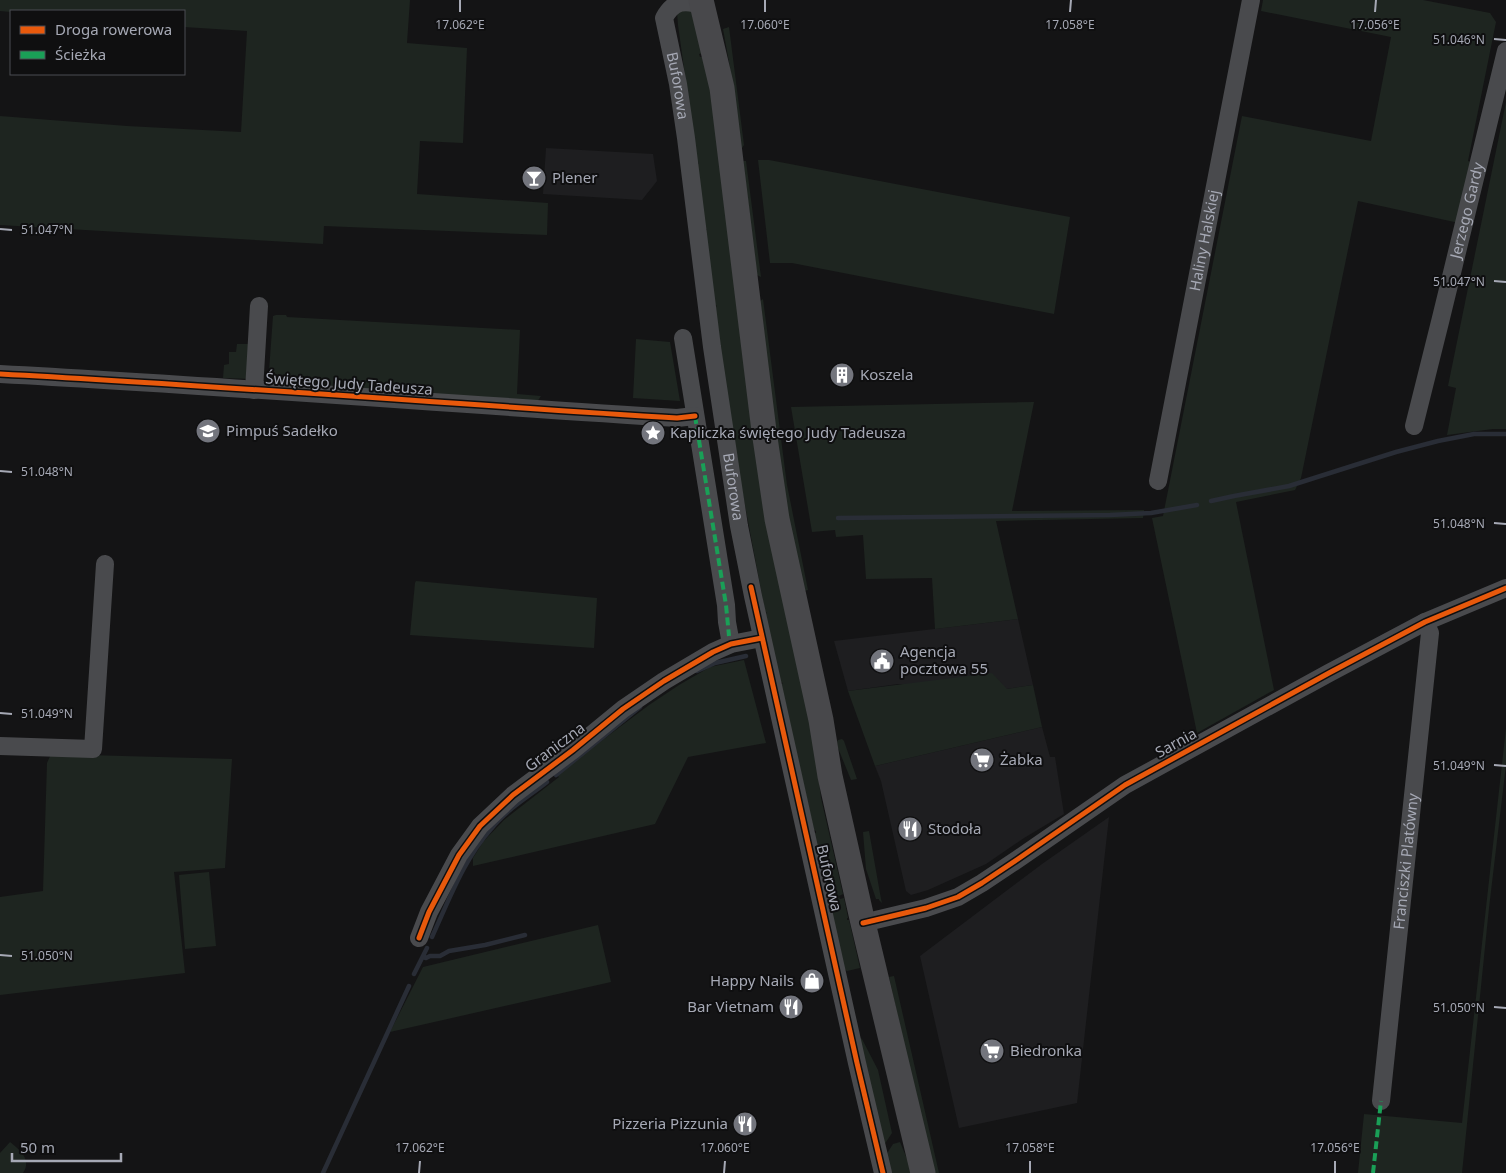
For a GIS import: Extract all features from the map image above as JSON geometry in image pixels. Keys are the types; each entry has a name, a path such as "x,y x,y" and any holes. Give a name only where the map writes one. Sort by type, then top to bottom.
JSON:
{"main road":[{"name":"Buforowa","path":"702,3 722,88 764,431 777,519 821,720 830,776 923,1173"}],"street":[{"name":"Buforowa","path":"702,3 683,0 674,4 664,18 678,84 686,138 705,298 739,526 762,638 883,1173"},
{"name":"Haliny Halskiej","path":"1158,481 1251,0"},
{"name":"Jerzego Gardy","path":"1414,426 1506,51"},
{"path":"254,390 260,306"},
{"path":"683,338 731,644"},
{"name":"Świętego Judy Tadeusza","path":"0,374 677,418 695,416"},
{"path":"0,746 92,749 105,564"},
{"name":"Sarnia","path":"863,923 926,908 958,897 982,884 1126,785 1425,622 1506,588"},
{"name":"Franciszki Platówny","path":"1381,1101 1430,633 1425,622"},
{"name":"Graniczna","path":"419,938 429,912 460,855 480,826 513,795 623,710 664,681 713,652 731,644 762,638"}],"shaded area":[{"path":"0,0 410,0 407,43 467,48 463,143 420,141 417,194 548,203 547,235 324,226 323,244 0,225 0,116 127,126 241,132 247,31 185,27 185,10 0,11"},
{"path":"1263,0 1423,0 1490,13 1496,22 1468,161 1474,163 1459,223 1358,201 1301,478 1295,490 1236,502 1274,690 1197,733 1152,518 1163,516 1242,116 1371,141 1391,37 1261,11"},
{"path":"690,8 703,53 699,54 700,57 704,57 708,77 821,798 843,894 839,896 840,899 844,898 847,920 849,920 860,968 847,971 844,969 832,906 814,833 816,831 814,830 781,685 783,683 780,682 765,614 767,613 765,611 736,458 738,457 735,455 715,307 717,306 714,304 705,232 707,229 705,229 697,165 699,163 697,162 678,25 677,12"},
{"path":"729,27 744,145 742,148 740,148 723,29"},
{"path":"1506,102 1506,429 1447,435 1456,388 1448,386"},
{"path":"546,148 653,154 657,181 642,200 543,194"},
{"path":"758,160 769,160 1070,217 1054,314 792,263 770,263"},
{"path":"743,161 746,161 761,277 757,275"},
{"path":"763,299 787,485 808,590 804,591 782,486 760,301"},
{"path":"273,316 520,330 517,394 541,396 537,402 268,385"},
{"path":"636,339 670,342 680,401 633,398"},
{"path":"237,344 253,344 251,379 223,378 224,365 229,364 229,352 236,352"},
{"path":"1034,402 1012,511 1144,510 1143,518 996,521 1018,619 935,629 932,578 866,579 863,535 836,537 835,530 812,532 791,407"},
{"path":"416,581 597,598 594,648 410,635"},
{"path":"1018,619 1033,685 1007,689 898,684 848,691 834,641"},
{"path":"744,660 766,743 688,757 655,824 473,866 473,858 483,842 504,820 559,777 556,775 649,705 679,685 710,667"},
{"path":"992,673 1007,689 1033,685 1042,727 875,766 848,691"},
{"path":"1042,727 1050,757 1055,757 1064,814 986,864 928,890 911,895 906,891 881,781 875,766"},
{"path":"1506,728 1506,765 1489,908 1462,1173 1358,1173 1364,1114 1462,1123"},
{"path":"842,739 857,779 851,780 838,748 837,742"},
{"path":"51,754 232,759 225,868 174,872 185,973 0,995 0,897 43,891 47,763"},
{"path":"1109,817 1077,1103 959,1128 920,956 1042,864"},
{"path":"869,831 882,903 879,899 876,899 866,869 863,832"},
{"path":"209,872 216,946 185,949 179,875"},
{"path":"598,925 611,982 390,1032 423,967"},
{"path":"894,976 939,1173 933,1173 889,977"},
{"path":"859,1037 862,1039 878,1070 892,1133 884,1145"},
{"path":"10,1142 24,1156 26,1164 23,1173 0,1173 0,1153"},
{"path":"900,1142 913,1173 891,1173 886,1155 893,1144"}],"waterway":[{"path":"1211,501 1289,486 1396,452 1438,441 1474,434 1506,434"},
{"path":"838,518 1110,515 1151,513 1197,505"},
{"path":"697,671 715,663 746,656"},
{"path":"556,775 640,707"},
{"path":"432,937 458,880 481,841 503,816 547,782"},
{"path":"423,957 440,956 449,951 485,945 525,935"},
{"path":"414,974 427,948"},
{"path":"323,1173 409,986"}],"marked path":[{"path":"695,416 726,605 729,636"},
{"path":"1373,1173 1381,1101"}],"cycle path":[{"path":"0,374 677,418 695,416"},
{"path":"751,587 883,1173"},
{"path":"863,923 926,908 958,897 1018,859 1125,785 1425,622 1506,588"},
{"path":"419,938 429,912 459,855 480,826 513,795 573,750 623,709 664,681 713,652 731,644 762,638"}],"place":[{"name":"Plener","path":"534,178"},
{"name":"Koszela","path":"842,375"},
{"name":"Pimpuś Sadełko","path":"208,431"},
{"name":"Kapliczka świętego Judy Tadeusza","path":"653,433"},
{"name":"Agencja pocztowa 55","path":"882,661"},
{"name":"Żabka","path":"982,760"},
{"name":"Stodoła","path":"910,829"},
{"name":"Happy Nails","path":"812,981"},
{"name":"Bar Vietnam","path":"791,1007"},
{"name":"Biedronka","path":"992,1051"},
{"name":"Pizzeria Pizzunia","path":"745,1124"}]}
